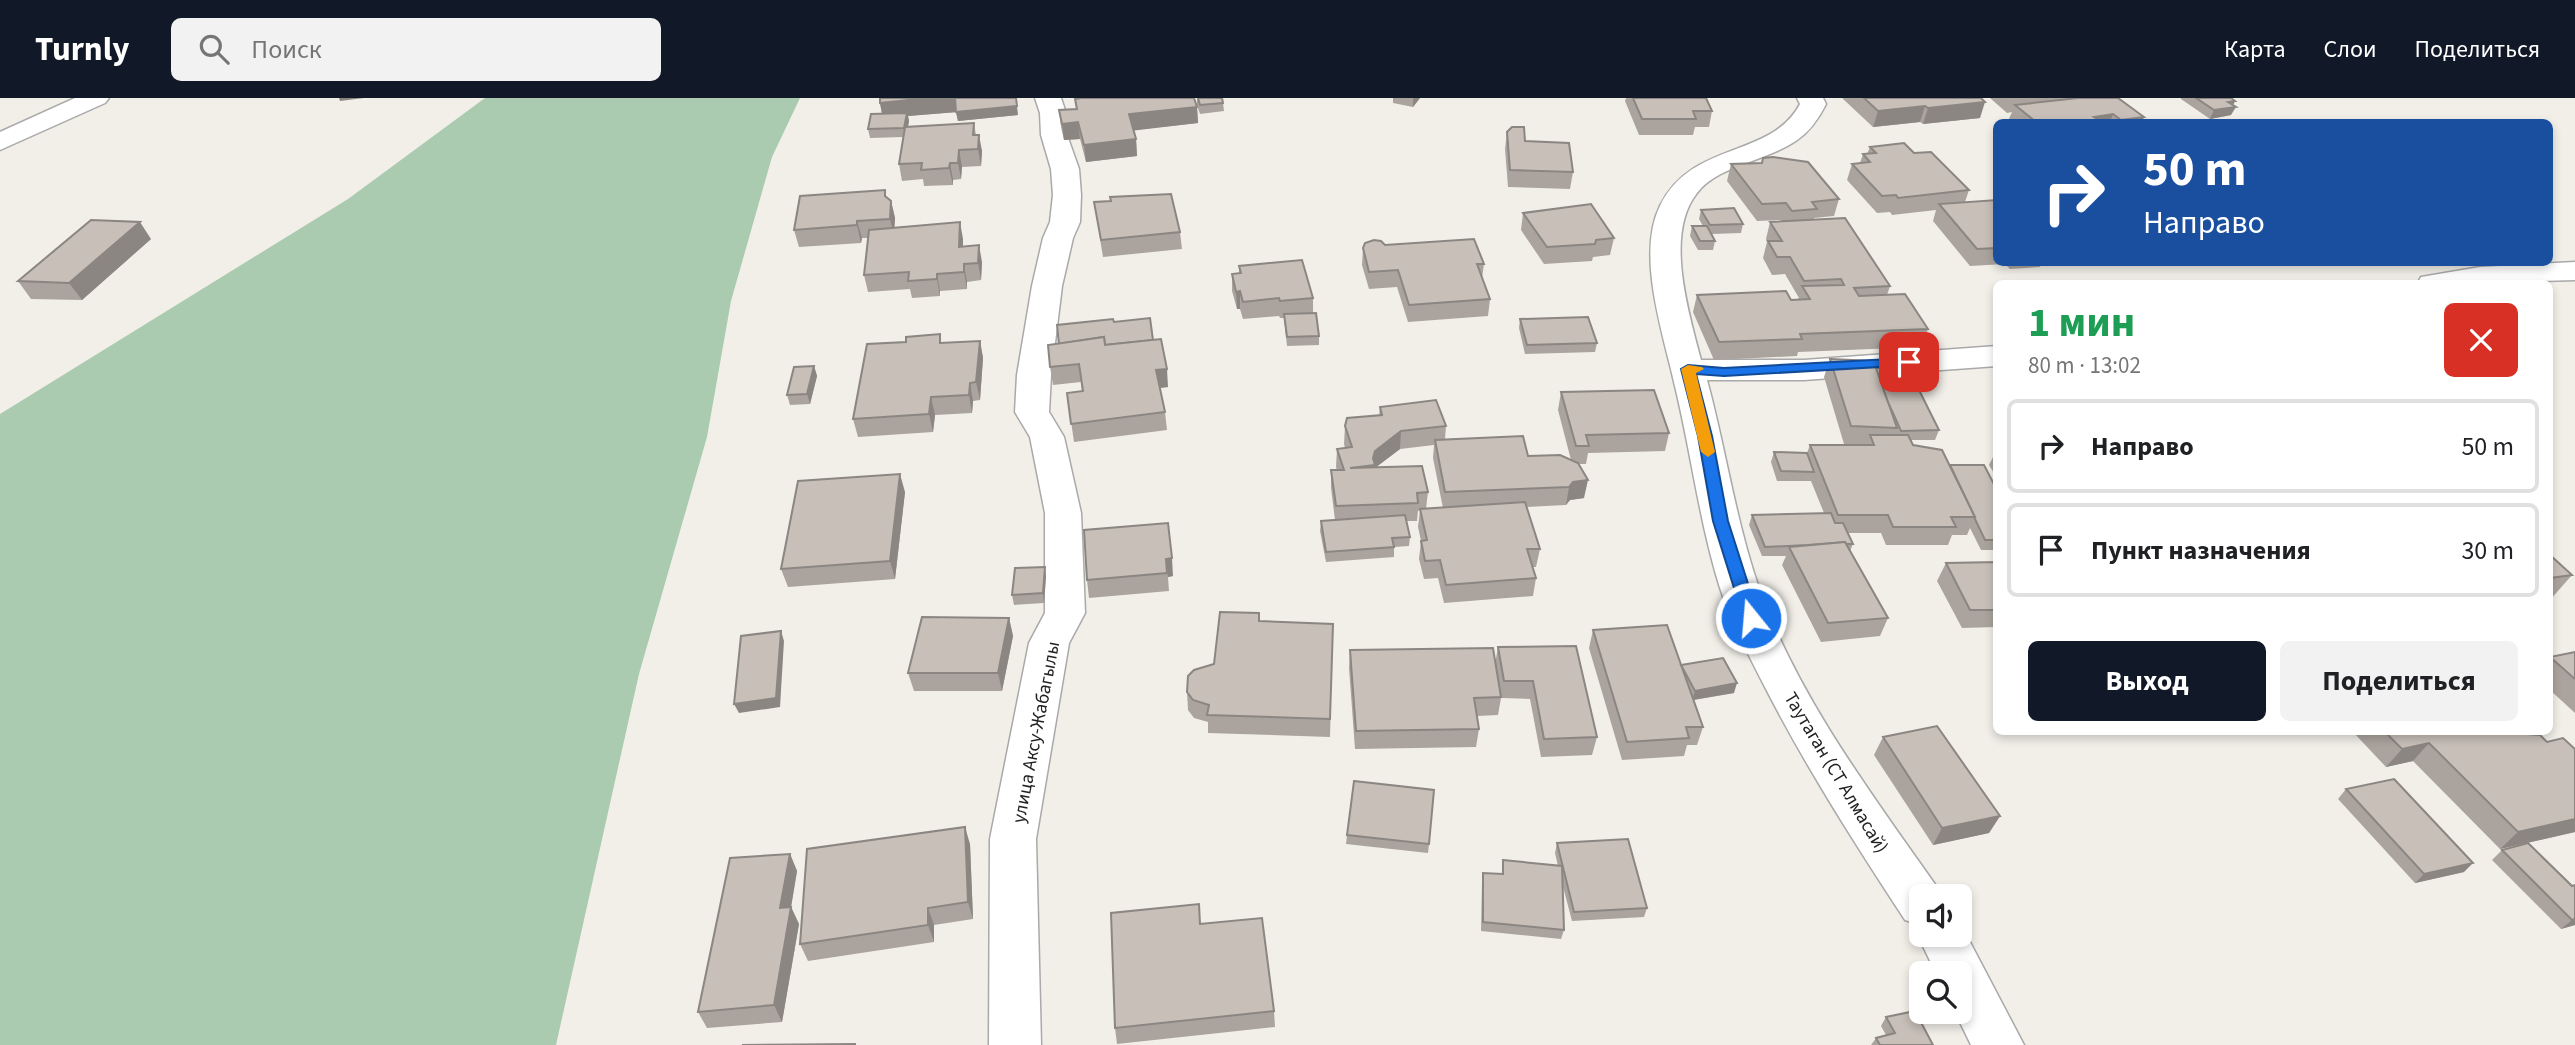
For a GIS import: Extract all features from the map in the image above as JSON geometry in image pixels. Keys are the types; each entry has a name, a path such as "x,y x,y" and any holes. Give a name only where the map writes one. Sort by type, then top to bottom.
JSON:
{"street":[{"path":"0,142 96,98"},
{"name":"улица Аксу-Жабагылы","path":"1015,1045 1013,839 1049,643 1065,613 1063,513 1047,437 1032,412 1034,375 1047,286 1058,238 1065,222 1067,195 1065,169 1054,135 1053,113 1048,98"},
{"name":"Таутаган (СТ Алмасай)","path":"1810,98 1813,104 1809,118 1790,137 1713,164 1692,182 1675,204 1667,228 1668,284 1705,436 1721,521 1751,618 1816,746 1909,886"},
{"path":"2456,280 2480,276 2568,276"},
{"path":"1688,369 1724,372 1797,369 1993,356"},
{"path":"1948,947 1998,1045"}],"green space":[{"path":"485,98 800,98 772,157 731,301 707,437 639,674 556,1045 0,1045 0,414 348,199"}],"building":[{"path":"880,98 928,98 880,103"},
{"path":"955,98 1016,98 1017,106 956,112"},
{"path":"1194,98 1197,107 1129,114 1136,139 1084,145 1078,122 1062,124 1059,110 1077,109 1075,99"},
{"path":"1198,98 1222,98 1223,103 1200,105"},
{"path":"1633,98 1706,98 1712,111 1693,111 1696,119 1642,119"},
{"path":"1864,98 1981,98 1985,102 1878,111"},
{"path":"2078,98 2118,98 2144,117 2120,119 2113,114 2094,117 2097,119 2032,119 2015,105"},
{"path":"2196,98 2231,98 2235,101 2228,102 2236,107 2214,110"},
{"path":"907,113 904,128 868,129 871,114"},
{"path":"974,123 973,135 979,135 978,149 959,150 958,163 950,163 949,168 921,170 922,163 899,164 905,127"},
{"path":"1512,127 1524,127 1525,141 1569,143 1573,172 1510,170 1507,132"},
{"path":"1904,143 1914,153 1931,152 1969,190 1898,198 1896,195 1882,196 1852,164 1870,162 1863,154 1876,153 1870,147"},
{"path":"1763,158 1808,162 1839,199 1812,202 1817,209 1792,211 1786,203 1762,204 1731,164 1762,163"},
{"path":"885,190 885,196 891,201 890,219 857,221 857,225 794,230 800,196"},
{"path":"1171,194 1180,232 1101,240 1094,202 1111,201 1110,197"},
{"path":"1993,200 1993,248 1977,249 1939,204"},
{"path":"1591,204 1614,238 1596,240 1595,244 1547,247 1523,213"},
{"path":"1734,208 1743,224 1710,225 1701,210"},
{"path":"1845,218 1890,286 1854,288 1859,296 1905,294 1928,329 1800,334 1802,339 1719,342 1697,295 1786,291 1791,300 1810,299 1802,286 1844,285 1841,279 1804,281 1790,257 1777,257 1768,241 1782,241 1770,222"},
{"path":"91,220 140,222 69,283 18,281"},
{"path":"960,222 959,247 979,245 978,263 964,264 964,272 937,274 937,279 908,281 909,272 864,275 869,230"},
{"path":"1692,226 1707,226 1715,241 1700,241"},
{"path":"1474,239 1484,264 1477,264 1490,299 1409,305 1398,270 1369,272 1363,248 1365,243 1374,240 1385,245"},
{"path":"1302,260 1313,298 1243,302 1240,291 1236,292 1232,274 1241,273 1239,266"},
{"path":"1316,313 1319,336 1287,337 1284,314"},
{"path":"1588,317 1597,343 1527,345 1520,319"},
{"path":"1150,318 1153,340 1105,345 1104,337 1059,344 1057,325"},
{"path":"940,334 940,343 980,341 976,382 970,383 969,395 931,397 929,414 853,419 867,344 906,342 906,337"},
{"path":"1104,337 1105,345 1161,339 1167,369 1156,370 1165,412 1071,424 1067,393 1083,391 1079,364 1050,367 1048,345"},
{"path":"1830,359 1874,361 1897,428 1851,426"},
{"path":"814,366 807,394 787,395 794,367"},
{"path":"1876,368 1908,368 1939,430 1901,431"},
{"path":"1654,390 1669,433 1586,435 1589,446 1576,446 1561,392"},
{"path":"1436,400 1446,426 1401,431 1375,451 1375,465 1350,468 1422,466 1428,492 1417,493 1418,503 1336,506 1331,470 1344,470 1337,449 1352,447 1345,426 1347,418 1382,415 1380,407"},
{"path":"1870,435 1908,435 1913,445 1942,450 1975,517 1951,517 1956,527 1893,527 1888,515 1838,515 1810,445 1874,445"},
{"path":"1523,436 1528,456 1560,455 1578,463 1588,480 1573,482 1569,487 1445,492 1435,440"},
{"path":"1774,452 1807,453 1814,472 1781,471"},
{"path":"1950,465 1984,465 1993,482 1993,540 1985,540"},
{"path":"900,474 890,561 781,569 798,481"},
{"path":"1525,502 1540,549 1527,549 1536,578 1446,585 1440,560 1425,561 1421,541 1427,540 1420,509"},
{"path":"1831,513 1835,523 1843,523 1853,544 1845,542 1765,547 1752,515"},
{"path":"1405,515 1410,537 1392,538 1394,547 1326,552 1321,521"},
{"path":"1168,523 1172,558 1166,559 1167,573 1087,580 1084,530"},
{"path":"1845,542 1888,618 1828,623 1789,547"},
{"path":"2553,558 2572,575 2553,578"},
{"path":"1993,562 1993,610 1970,610 1946,563"},
{"path":"1045,567 1043,593 1012,595 1015,568"},
{"path":"1220,612 1259,613 1259,621 1333,624 1330,719 1207,715 1209,705 1193,700 1187,692 1188,676 1194,670 1214,664"},
{"path":"922,617 1009,618 998,673 908,673"},
{"path":"1667,625 1703,727 1686,727 1689,738 1627,742 1593,630"},
{"path":"781,631 776,698 734,704 741,636"},
{"path":"1576,646 1597,737 1544,739 1533,681 1504,681 1498,647"},
{"path":"1493,648 1501,697 1474,698 1479,729 1356,731 1350,650"},
{"path":"2575,652 2575,679 2553,660 2553,656"},
{"path":"1723,658 1737,683 1695,691 1681,665"},
{"path":"1937,726 2000,816 1942,828 1883,737"},
{"path":"2388,735 2540,735 2547,742 2563,738 2575,749 2575,819 2518,832 2429,743 2402,749"},
{"path":"2394,779 2473,863 2424,874 2346,789"},
{"path":"1354,781 1434,790 1429,844 1347,835"},
{"path":"965,827 968,902 928,908 928,925 800,944 807,849"},
{"path":"1628,839 1647,908 1574,912 1557,843"},
{"path":"2528,843 2572,886 2575,885 2575,919 2572,920 2502,850"},
{"path":"790,854 780,908 791,907 774,1005 698,1012 730,858"},
{"path":"1503,860 1562,866 1564,930 1483,922 1483,873 1503,874"},
{"path":"1199,904 1200,924 1262,918 1274,1011 1115,1028 1111,913"},
{"path":"1909,1012 1909,1024 1922,1024 1933,1045 1880,1045 1876,1038 1895,1033 1886,1017"},
{"path":"855,1044 855,1045 742,1045"}],"slow traffic":[{"path":"1697,369 1688,369 1708,452"}],"route":[{"path":"1751,618 1721,521 1705,436 1688,369 1724,372 1838,368 1909,362"}]}
